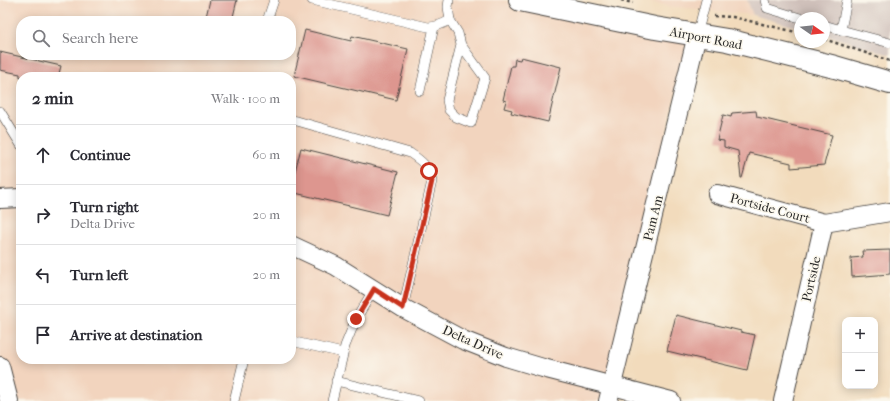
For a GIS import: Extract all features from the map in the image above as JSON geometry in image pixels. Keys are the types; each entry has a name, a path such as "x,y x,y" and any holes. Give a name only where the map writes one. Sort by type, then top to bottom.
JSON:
{"main road":[{"name":"Airport Road","path":"520,0 655,28 727,40 890,83"}],"street":[{"name":"Pam Am","path":"610,393 697,35"},
{"name":"Portside Court","path":"717,194 824,222"},
{"path":"0,199 16,198"},
{"path":"824,222 890,212"},
{"name":"Portside","path":"783,401 824,222"},
{"name":"Delta Drive","path":"296,247 336,266 403,308 463,340 506,357 543,368 610,393 671,401"},
{"path":"0,366 9,401"}],"lane":[{"path":"269,16 274,0"},
{"path":"312,0 428,27 434,27 450,20"},
{"path":"449,0 448,7 450,20 458,33 461,45 485,78 471,123 456,117 449,110 447,100 461,45"},
{"path":"697,35 706,0"},
{"path":"765,0 767,8 794,16"},
{"path":"840,30 848,0"},
{"path":"420,91 434,27"},
{"path":"830,27 890,43"},
{"path":"0,111 16,137"},
{"path":"296,121 410,153 423,162 429,171 432,181 403,308"},
{"path":"332,401 345,346 356,319 374,289"},
{"path":"296,342 343,353"},
{"path":"234,401 243,364"},
{"path":"336,381 419,401"}],"path":[{"path":"830,41 890,61"}],"shaded area":[{"path":"0,0 501,0 688,42 601,401 0,401"},
{"path":"641,0 747,0 753,15 667,6"},
{"path":"747,0 890,0 890,55 830,36 830,12 794,12 794,26 753,15"}],"building":[{"path":"210,0 237,0 233,16 206,16"},
{"path":"305,30 351,41 352,36 408,49 396,100 296,76 295,72"},
{"path":"0,52 16,56 16,60 35,60 61,66 59,72 16,73 0,70"},
{"path":"521,57 561,67 548,122 511,113 512,110 504,108 506,101 503,100 511,66 514,66 515,59 520,60"},
{"path":"756,111 757,117 832,135 824,165 791,168 791,163 749,153 741,178 738,151 724,147 724,141 717,140 723,115 731,117 732,113"},
{"path":"301,148 398,172 387,215 296,193 296,168"},
{"path":"890,250 890,274 852,277 851,258 863,257 862,251"},
{"path":"676,315 755,335 747,370 667,351"}],"route":[{"path":"356,319 374,289 403,308 432,181 429,171"}]}
